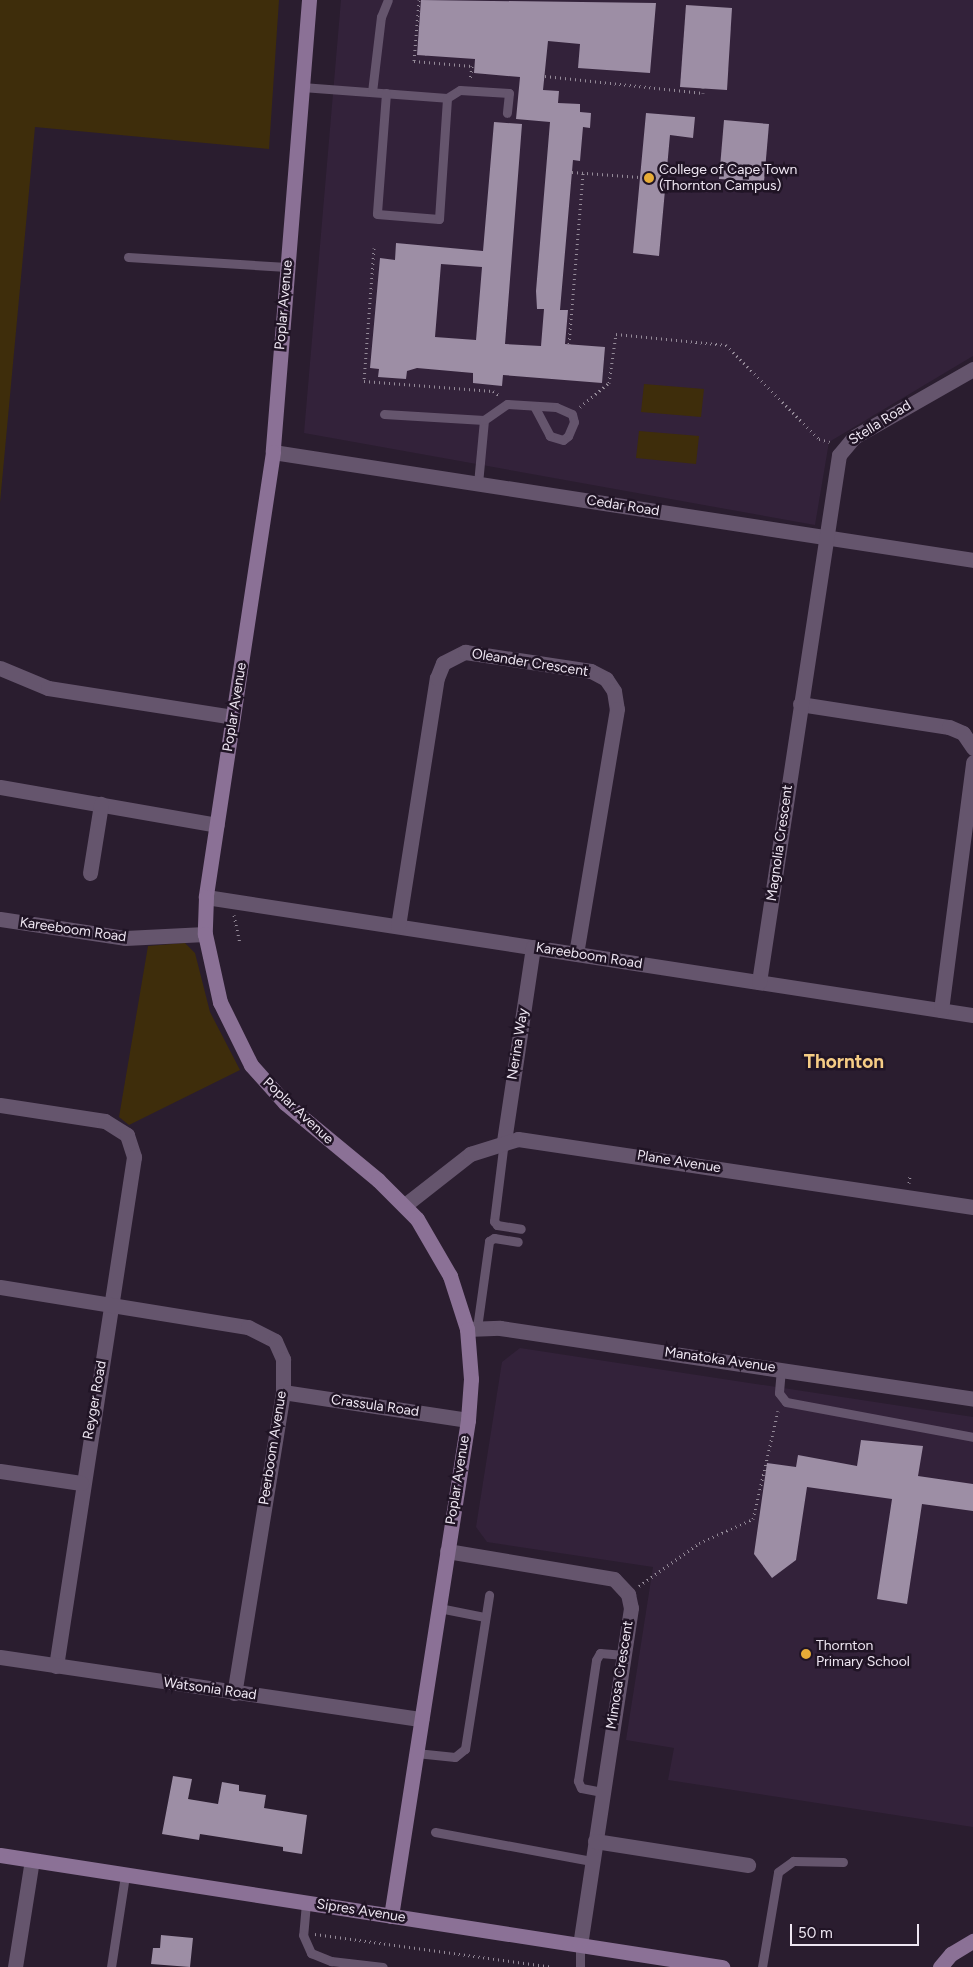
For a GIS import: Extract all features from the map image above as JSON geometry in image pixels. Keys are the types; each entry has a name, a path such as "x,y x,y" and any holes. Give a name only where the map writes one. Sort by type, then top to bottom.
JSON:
{"street":[{"name":"Poplar Avenue","path":"309,0 273,452 206,897 205,934 220,1002 251,1065 285,1103 405,1205 426,1232 450,1276 472,1329 468,1420 391,1916"},
{"name":"Stella Road","path":"825,538 836,464 844,446 854,437 973,369"},
{"name":"Cedar Road","path":"273,452 973,560"},
{"name":"Magnolia Crescent","path":"759,982 825,538"},
{"name":"Oleander Crescent","path":"398,926 437,678 443,663 466,652 591,671 606,680 614,691 617,708 576,954"},
{"path":"0,668 48,688 233,717"},
{"path":"800,704 950,727 963,733 973,748"},
{"path":"941,1010 973,762"},
{"path":"0,788 217,825"},
{"path":"90,873 100,804"},
{"name":"Kareeboom Road","path":"206,897 973,1015"},
{"name":"Kareeboom Road","path":"0,919 125,938 205,934"},
{"name":"Nerina Way","path":"504,1141 533,947"},
{"name":"Reyger Road","path":"0,1105 105,1120 127,1135 134,1157 112,1304 81,1483 56,1666"},
{"name":"Plane Avenue","path":"405,1205 470,1154 504,1141 532,1140 973,1207"},
{"name":"Peerboom Avenue","path":"0,1288 112,1304 262,1332 275,1341 283,1358 283,1392 234,1693"},
{"name":"Manatoka Avenue","path":"472,1329 781,1368 973,1399"},
{"name":"Crassula Road","path":"283,1392 468,1420"},
{"path":"0,1471 81,1483"},
{"path":"447,1551 614,1579 628,1594"},
{"name":"Mimosa Crescent","path":"580,1944 591,1860 631,1608 628,1594"},
{"name":"Watsonia Road","path":"0,1658 421,1719"},
{"path":"594,1841 748,1865"},
{"name":"Sipres Avenue","path":"0,1855 580,1944 691,1965 722,1967"},
{"path":"15,1967 32,1860"},
{"path":"940,1967 951,1954 973,1941"}],"lane":[{"path":"372,92 381,17 388,0"},
{"path":"302,87 448,98 460,90 509,93 507,113"},
{"path":"386,93 377,214 438,219 448,98"},
{"path":"128,257 287,267"},
{"path":"384,414 484,420 503,405 534,406 556,407 572,414 572,430 563,440 556,439 545,429 534,406"},
{"path":"478,484 484,420"},
{"path":"504,1141 494,1221 497,1225 521,1229"},
{"path":"472,1329 489,1241 494,1238 518,1242"},
{"path":"781,1368 782,1399 795,1405 973,1436"},
{"path":"416,1753 455,1757 465,1748 489,1595"},
{"path":"439,1608 485,1617"},
{"path":"602,1792 582,1788 578,1781 596,1660 600,1654 624,1655"},
{"path":"435,1832 591,1860"},
{"path":"762,1967 778,1872 793,1861 843,1862"},
{"path":"111,1967 125,1874"},
{"path":"306,1903 303,1935 311,1953 331,1962 383,1967"},
{"path":"580,1944 580,1967"}],"path":[{"path":"419,0 414,61 472,66 469,91"},
{"path":"545,76 703,93 703,88"},
{"path":"572,172 640,177"},
{"path":"569,344 583,173"},
{"path":"374,248 364,381 493,391 503,405"},
{"path":"572,414 609,383 616,334 726,345 819,439 844,446"},
{"path":"232,910 240,943"},
{"path":"628,1594 699,1543 753,1519 782,1399"},
{"path":"312,1933 552,1967"}],"shaded area":[{"path":"0,0 279,0 269,149 35,127 0,503"},
{"name":"College of Cape Town (Thornton Campus)","path":"341,0 973,0 973,356 829,442 815,525 304,433"},
{"path":"644,384 704,389 701,417 641,412"},
{"path":"639,431 699,436 696,464 636,458"},
{"path":"185,943 195,953 210,1012 240,1070 129,1125 119,1117 148,946"},
{"name":"Thornton Primary School","path":"520,1348 973,1417 973,1827 668,1780 674,1748 626,1740 653,1567 487,1542 476,1527 502,1362"}],"building":[{"path":"421,0 656,3 650,73 578,68 580,44 548,41 543,90 559,91 558,103 580,104 580,112 591,113 590,128 583,127 580,161 573,160 560,310 568,310 565,344 605,347 602,383 503,375 502,386 473,383 473,373 417,368 407,371 406,379 378,377 379,369 370,368 380,258 395,260 396,243 483,251 494,122 522,124 505,344 541,346 544,309 537,309 536,291 550,122 516,119 520,77 474,73 475,59 417,55","holes":["441,264 482,267 476,340 435,337"]},
{"path":"686,5 732,8 727,90 680,87"},
{"path":"646,113 695,117 693,138 670,135 659,256 633,253"},
{"path":"724,120 769,124 764,182 719,179"},
{"path":"861,1440 923,1446 918,1476 973,1484 973,1511 922,1504 907,1604 877,1599 892,1499 807,1487 796,1560 772,1578 754,1554 767,1463 796,1467 798,1455 857,1466"},
{"path":"173,1776 192,1779 188,1799 218,1804 222,1782 239,1785 239,1791 266,1795 264,1808 307,1815 302,1854 283,1851 283,1847 200,1834 199,1840 162,1834"},
{"path":"161,1935 193,1938 190,1967 151,1964 153,1948 160,1948"}],"place":[{"name":"College of Cape Town (Thornton Campus)","path":"649,178"},
{"name":"Thornton Primary School","path":"806,1654"}],"district":[{"name":"Thornton","path":"844,1062"}]}
